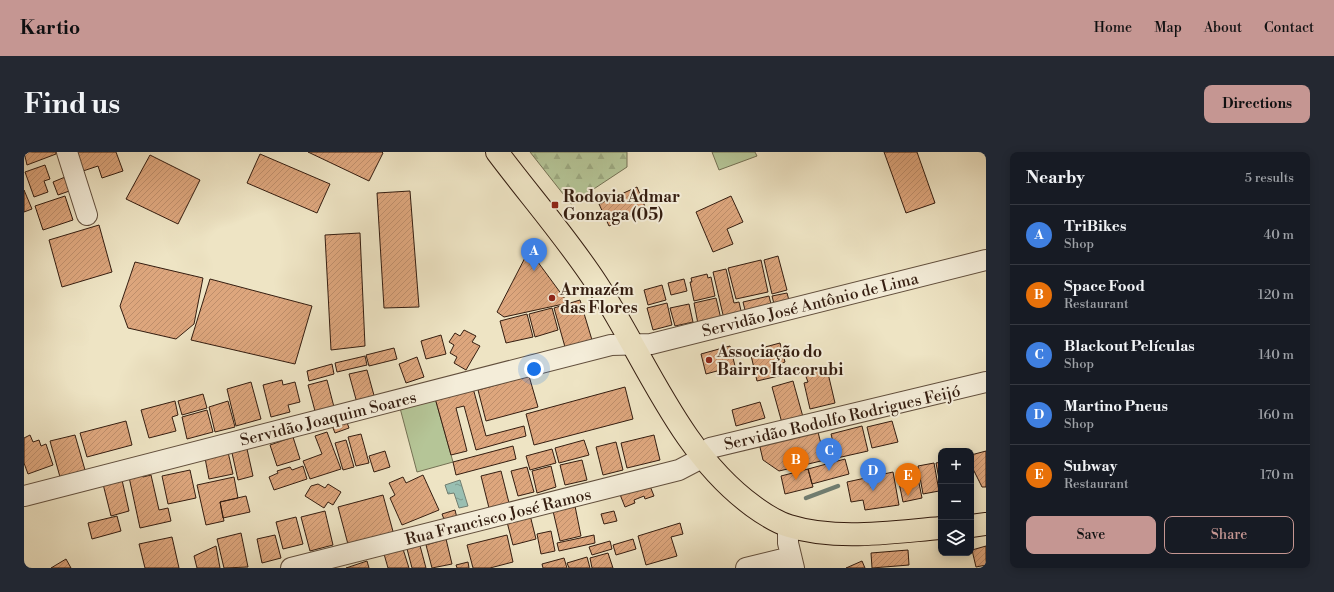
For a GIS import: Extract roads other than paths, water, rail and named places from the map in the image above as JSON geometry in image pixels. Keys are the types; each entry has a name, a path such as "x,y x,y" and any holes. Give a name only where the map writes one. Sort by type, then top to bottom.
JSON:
{"main road":[{"path":"497,152 581,261 702,458 742,498 763,513 788,526 810,531 836,534 938,528"},
{"path":"974,526 986,524"}],"street":[{"path":"67,152 87,215"},
{"name":"Servidão José Antônio de Lima","path":"633,344 651,344 986,260"},
{"name":"Servidão Joaquim Soares","path":"24,496 611,345 633,344"},
{"name":"Servidão Rodolfo Rodrigues Feijó","path":"702,458 710,448 986,382"},
{"name":"Rua Francisco José Ramos","path":"291,568 679,470 702,458"},
{"path":"746,568 792,563 788,543 788,526"}],"water":[{"path":"460,480 468,506 459,508 454,493 448,494 445,485"}],"waterway":[{"path":"806,498 838,486"}],"place":[{"name":"Rodovia Admar Gonzaga (05)","path":"555,205"},
{"name":"TriBikes","path":"534,271"},
{"name":"Armazém das Flores","path":"552,298"},
{"name":"Associação do Bairro Itacorubi","path":"709,360"},
{"name":"Blackout Películas","path":"829,471"},
{"name":"Space Food","path":"796,480"},
{"name":"Martino Pneus","path":"873,491"},
{"name":"Subway","path":"908,496"}]}
